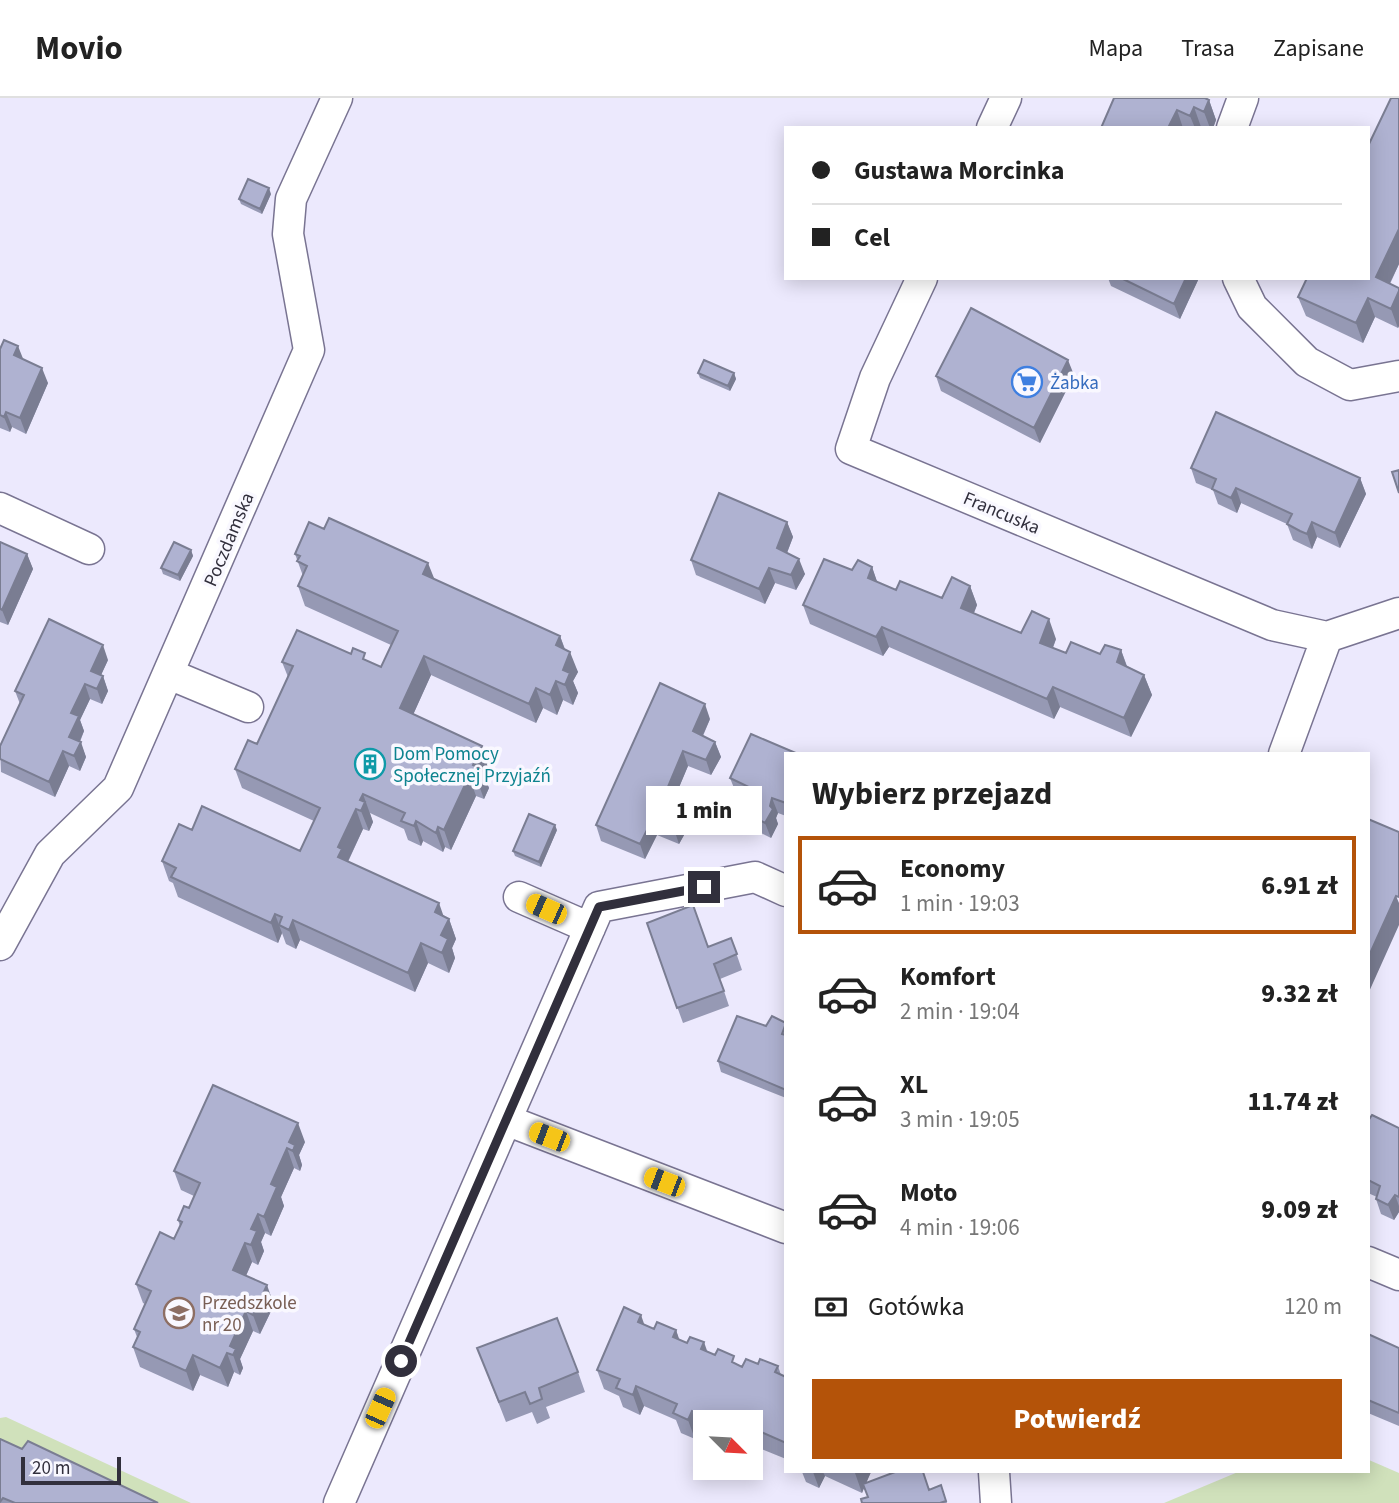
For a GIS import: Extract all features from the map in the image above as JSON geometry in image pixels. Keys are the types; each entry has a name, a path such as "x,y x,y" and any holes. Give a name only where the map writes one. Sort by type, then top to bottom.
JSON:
{"street":[{"name":"Poczdamska","path":"0,945 50,855 118,788 309,351 288,234 291,200 337,98"},
{"path":"993,126 1006,98"},
{"path":"1233,126 1243,98"},
{"name":"Francuska","path":"921,280 875,378 851,449 1272,625 1327,637"},
{"path":"1239,280 1252,307 1307,362 1350,385 1399,376"},
{"path":"0,508 89,549"},
{"path":"1285,752 1327,637 1399,613"},
{"path":"169,674 248,708"},
{"path":"339,1503 599,907 755,877 784,890"},
{"path":"519,897 590,928"},
{"path":"506,1120 784,1227"},
{"path":"1370,1263 1399,1275"},
{"path":"993,1473 996,1503"}],"green space":[{"path":"6,1417 191,1503 124,1503 0,1455 0,1418"},
{"path":"1370,1460 1399,1473 1399,1503 1164,1503 1236,1473 1370,1473"}],"building":[{"path":"1114,98 1209,100 1204,112 1194,107 1190,116 1177,110 1169,126 1102,126"},
{"path":"1391,98 1399,98 1399,229 1376,277 1399,288 1399,291 1391,309 1368,298 1356,323 1298,297 1306,280 1370,280 1370,142"},
{"path":"248,179 269,188 260,209 239,199"},
{"path":"1125,280 1185,280 1174,304"},
{"path":"971,308 1068,360 1034,428 936,376"},
{"path":"4,340 18,346 14,355 42,368 20,418 6,412 4,417 0,415 0,349"},
{"path":"704,360 734,373 728,386 698,373"},
{"path":"1216,412 1360,478 1335,533 1312,522 1307,534 1300,531 1287,524 1292,514 1236,488 1231,498 1212,489 1216,479 1191,468"},
{"path":"1399,470 1399,493 1392,472"},
{"path":"719,493 787,522 777,548 799,559 791,575 769,568 759,589 691,560"},
{"name":"Dom Pomocy Społecznej Przyjaźń","path":"329,518 428,563 423,574 560,636 556,645 570,652 563,670 570,673 565,685 556,681 550,695 536,688 529,704 424,656 400,708 482,746 473,765 482,769 477,780 469,776 444,830 438,827 436,833 416,821 414,826 401,821 405,813 363,794 360,800 365,802 361,811 356,809 338,847 342,849 338,857 439,903 435,912 449,919 441,935 448,939 442,953 421,943 408,973 293,920 289,930 279,925 282,917 275,914 271,923 171,877 176,868 162,861 179,824 192,830 202,806 300,851 320,808 235,769 248,740 257,744 293,666 282,662 297,630 351,654 353,648 365,653 363,659 381,667 398,631 298,586 307,566 297,561 300,556 295,554 309,522 324,529"},
{"path":"0,542 27,554 2,610 0,609"},
{"path":"174,542 191,550 178,575 161,568"},
{"path":"824,559 852,570 858,560 872,567 868,578 896,590 900,581 942,598 952,577 970,586 961,608 1021,633 1032,611 1049,619 1040,643 1066,653 1071,642 1100,654 1105,645 1112,647 1121,650 1117,662 1144,675 1124,718 1053,687 1047,699 882,627 876,637 803,605"},
{"path":"49,619 103,645 91,671 103,676 97,689 85,684 71,713 79,716 69,737 81,742 74,756 63,751 49,782 0,759 0,746 24,695 15,691"},
{"path":"660,683 705,704 693,731 715,742 706,760 683,751 662,801 682,812 674,829 652,820 640,844 596,825"},
{"path":"751,734 793,752 784,752 784,802 772,798 770,806 773,809 765,823 746,813 755,790 730,778"},
{"path":"529,814 555,825 539,862 513,851"},
{"path":"1370,820 1399,832 1399,897 1396,896 1370,954"},
{"path":"693,905 708,947 731,938 737,954 714,964 724,991 677,1008 647,923"},
{"path":"737,1016 766,1026 772,1016 784,1022 784,1089 718,1061"},
{"path":"213,1085 298,1123 289,1142 295,1145 293,1151 287,1148 271,1184 277,1187 264,1217 258,1214 251,1229 257,1231 251,1245 245,1243 233,1270 267,1285 253,1315 246,1311 230,1346 236,1349 233,1355 227,1353 220,1368 193,1355 186,1371 133,1347 140,1332 134,1329 151,1291 136,1284 160,1232 174,1239 182,1222 178,1220 184,1206 189,1208 200,1183 174,1171"},
{"path":"1372,1115 1399,1128 1399,1197 1395,1195 1388,1205 1376,1199 1380,1186 1370,1181"},
{"path":"624,1307 641,1315 638,1322 654,1329 657,1322 676,1330 673,1337 687,1343 690,1337 704,1342 701,1349 715,1355 718,1349 734,1356 732,1362 742,1367 746,1359 758,1364 760,1359 778,1366 775,1372 784,1376 784,1442 763,1433 763,1410 693,1410 688,1420 673,1413 677,1404 636,1386 633,1395 616,1388 620,1379 597,1370"},
{"path":"557,1318 578,1372 539,1388 542,1399 530,1404 525,1392 499,1402 477,1348"},
{"path":"1370,1335 1399,1348 1399,1413 1370,1401"},
{"path":"0,1439 22,1449 28,1441 158,1503 15,1503 3,1498 0,1502"},
{"path":"892,1473 923,1473 929,1490 941,1485 946,1501 862,1503 861,1499 868,1497 863,1484"}],"place":[{"name":"Żabka","path":"1027,382"},
{"name":"Dom Pomocy Społecznej Przyjaźń","path":"370,764"},
{"name":"Przedszkole nr 20","path":"179,1313"}],"route":[{"path":"401,1361 599,907 704,887"}]}
